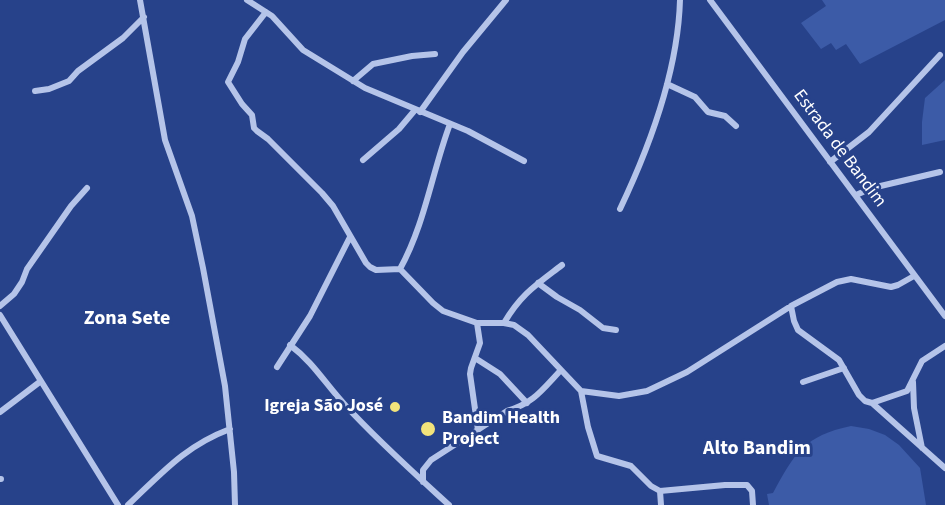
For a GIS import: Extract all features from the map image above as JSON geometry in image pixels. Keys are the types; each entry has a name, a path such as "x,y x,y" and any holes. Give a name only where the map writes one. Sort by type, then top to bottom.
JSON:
{"street":[{"path":"140,0 165,140 196,232 225,386 235,505"},
{"path":"248,0 276,20 297,45 353,81 379,95 479,136 524,161"},
{"path":"363,160 417,111 506,0"},
{"path":"620,209 646,150 667,84 676,42 680,0"},
{"name":"Estrada de Bandim","path":"710,0 945,316"},
{"path":"266,12 245,39 238,62 229,78 229,86 252,115 257,132 268,139 333,206 370,267 376,270 400,269 443,311 477,323 504,323 521,328 581,391 588,427 597,456 631,466 651,486 660,491 747,485 752,491 753,505"},
{"path":"35,91 50,89 69,81 78,71 123,38 144,18"},
{"path":"353,81 373,64 435,54"},
{"path":"830,162 873,127 939,55"},
{"path":"667,84 695,97 708,112 725,116 736,126"},
{"path":"400,269 417,235 450,124"},
{"path":"856,195 872,188 940,172"},
{"path":"0,306 14,294 27,269 71,206 87,188"},
{"path":"277,367 310,316 350,237"},
{"path":"504,323 519,299 562,266"},
{"path":"581,391 619,396 647,391 687,372 791,306 846,279 891,287 914,276"},
{"path":"538,283 603,328 616,330"},
{"path":"791,306 798,330 833,355 844,368 859,395 865,401 872,403 945,468"},
{"path":"0,316 118,505"},
{"path":"477,323 480,343 471,374 478,430"},
{"path":"290,345 313,364 344,404 423,483 449,505"},
{"path":"872,403 907,391 922,361 945,346"},
{"path":"475,358 500,374 527,403"},
{"path":"803,382 844,368"},
{"path":"423,483 425,466 452,445 507,411 527,403 561,370"},
{"path":"0,412 41,381"},
{"path":"913,381 914,408 922,448"},
{"path":"128,505 183,453 203,440 230,429"},
{"path":"660,491 661,505"}],"shaded area":[{"path":"822,0 945,0 945,20 860,64 846,44 836,50 831,43 821,49 801,23 826,6"},
{"path":"945,80 945,140 922,145 925,98"},
{"path":"851,426 885,435 899,445 920,468 926,505 769,505 767,494 773,493 788,467 803,448 822,435"}],"place":[{"name":"Igreja São José","path":"395,407"},
{"name":"Bandim Health Project","path":"428,429"}],"district":[{"name":"Zona Sete","path":"127,320"},
{"name":"Alto Bandim","path":"757,450"}]}
